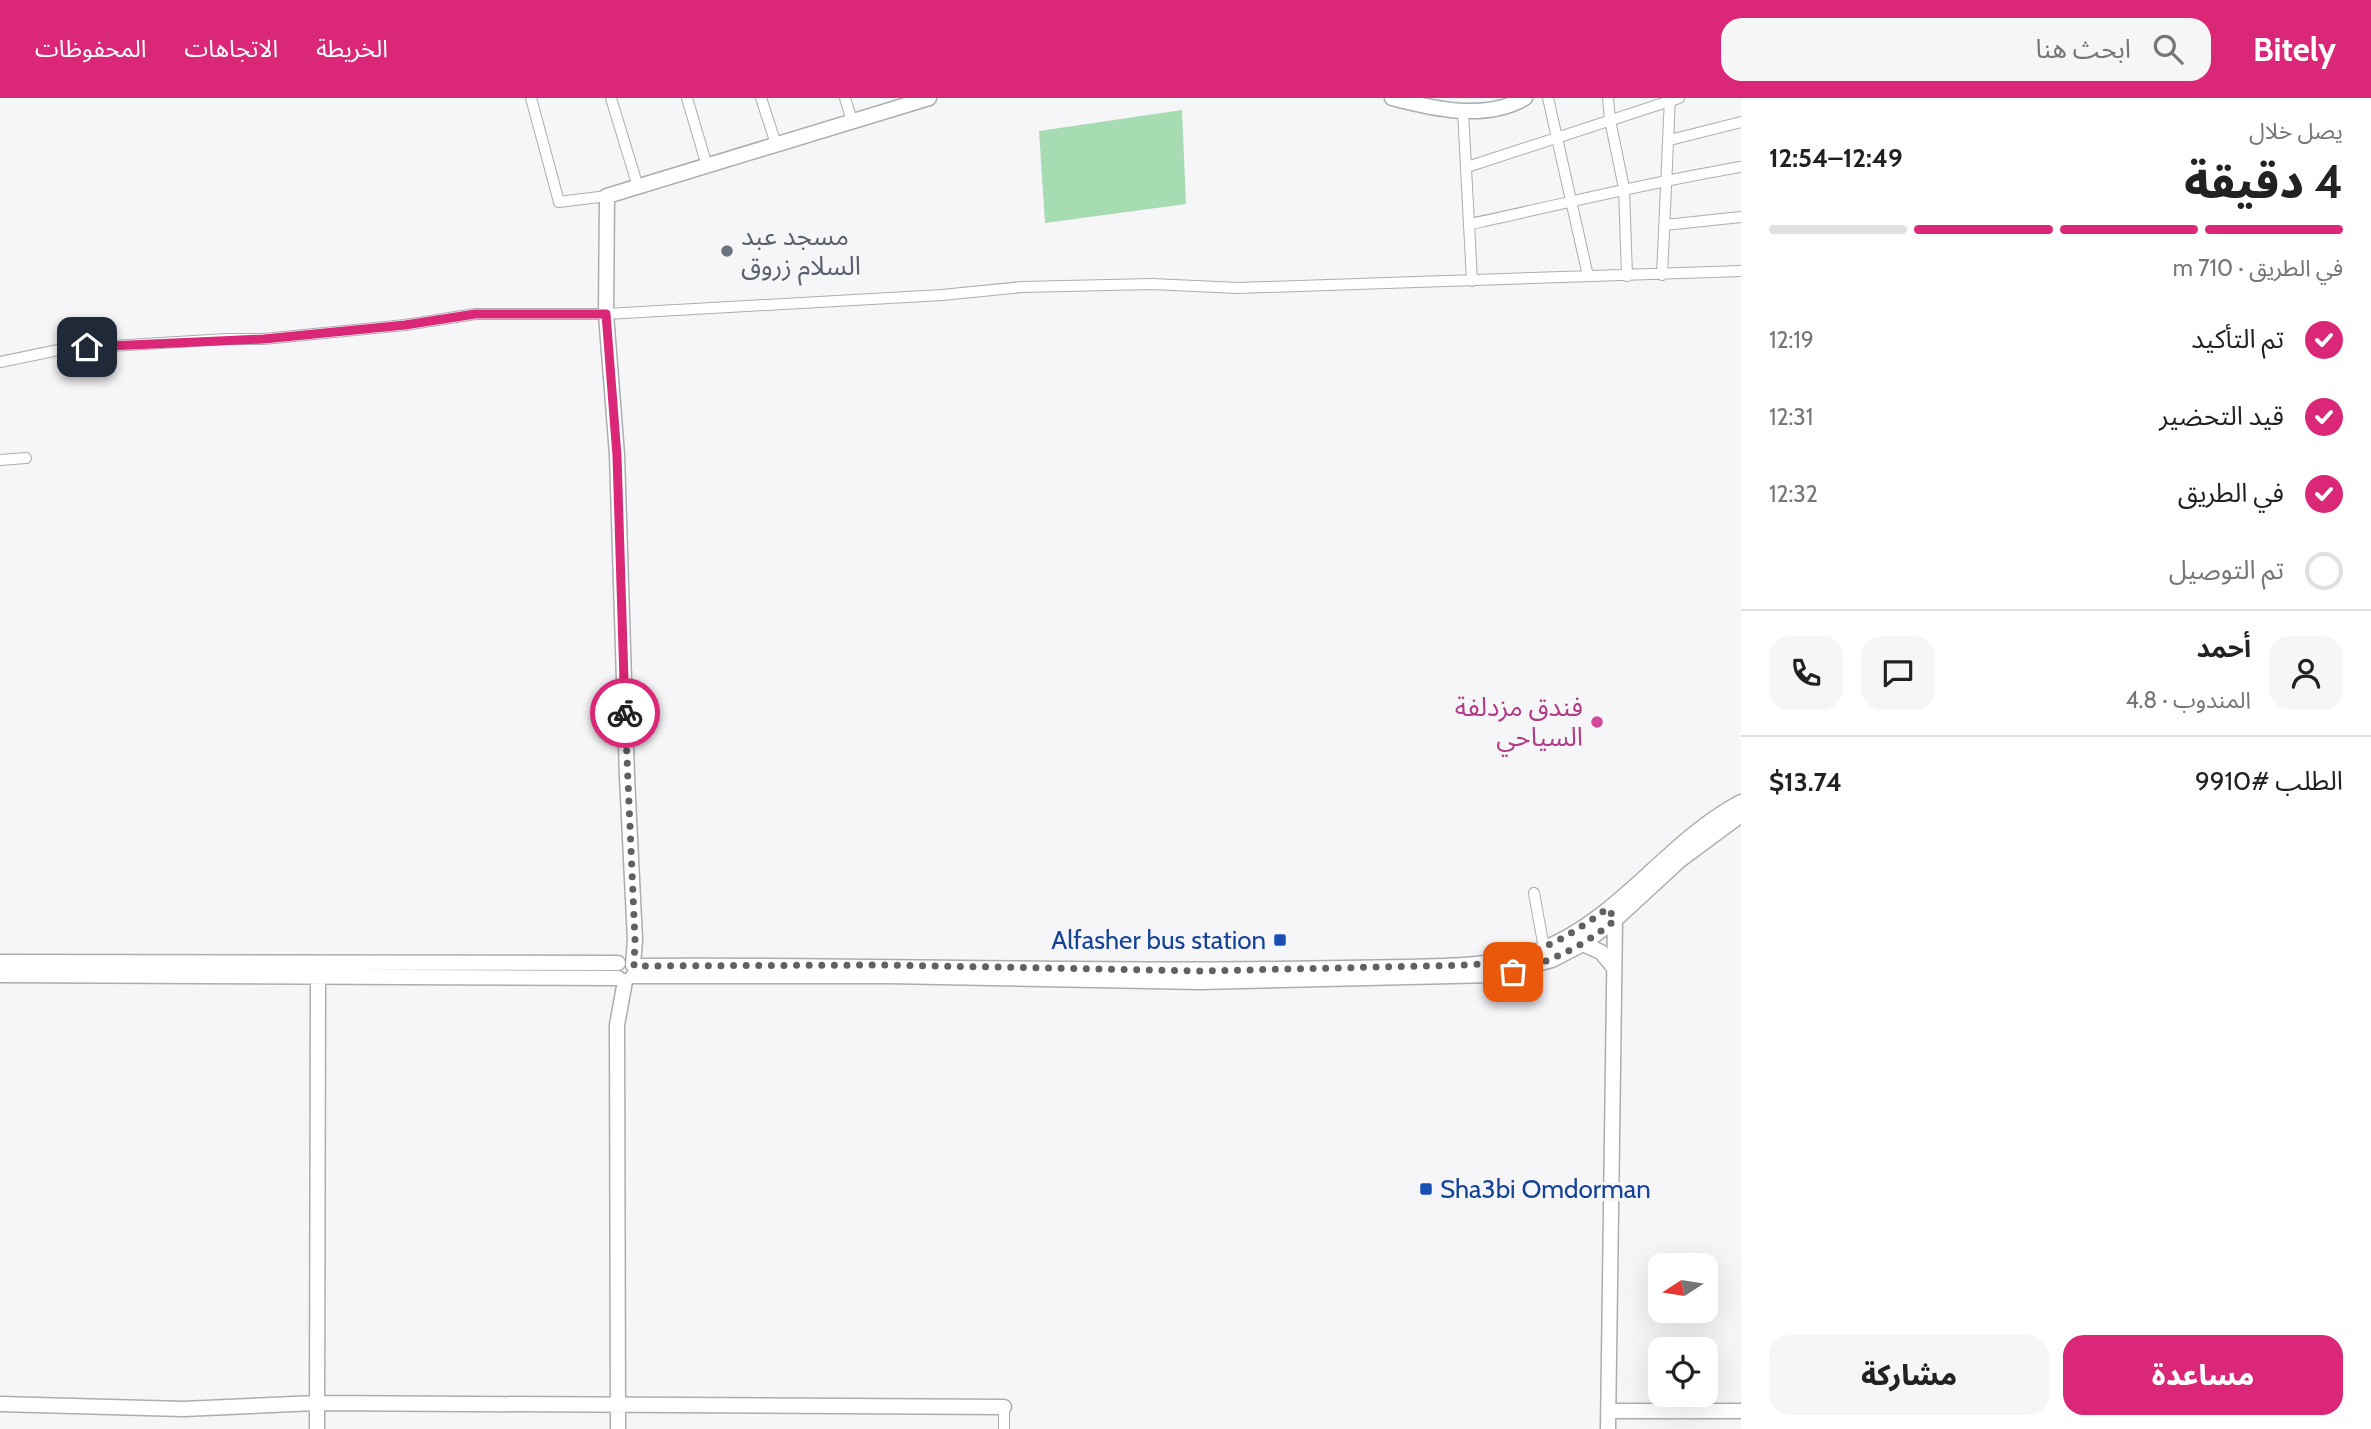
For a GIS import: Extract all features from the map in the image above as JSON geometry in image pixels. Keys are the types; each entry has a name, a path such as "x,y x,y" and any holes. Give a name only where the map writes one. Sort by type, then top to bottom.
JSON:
{"street":[{"path":"531,98 559,202 607,196 927,98"},
{"path":"611,98 638,187"},
{"path":"687,98 707,166"},
{"path":"761,98 776,145"},
{"path":"845,98 852,121"},
{"path":"1392,98 1421,106 1463,111 1496,110 1525,98"},
{"path":"1548,98 1588,276"},
{"path":"1608,98 1624,188 1627,276"},
{"path":"1467,167 1673,99 1662,275"},
{"path":"1463,111 1472,281"},
{"path":"1670,140 1741,122"},
{"path":"1470,224 1624,188 1741,167"},
{"path":"607,196 606,314 617,456 634,926 617,1025 618,1429"},
{"path":"1665,225 1741,218"},
{"path":"0,362 63,349 264,339 405,325 475,314 606,314 1022,287 1152,284 1238,288 1741,271"},
{"path":"0,460 26,457"},
{"path":"0,962 626,970 1078,970 1249,975 1494,975 1552,960 1583,944 1692,835 1741,802"},
{"path":"1249,975 1479,964 1544,948 1612,914 1741,815"},
{"path":"1534,893 1544,948"},
{"path":"1608,1429 1614,968 1612,914"},
{"path":"1583,944 1601,952 1614,968"},
{"path":"0,975 317,975 626,970"},
{"path":"317,975 317,1429"},
{"path":"0,1404 183,1409 316,1403 1004,1407 1004,1429"},
{"path":"1608,1411 1741,1411"}],"green space":[{"path":"1182,110 1186,204 1045,223 1039,131"}],"way so far":[{"path":"625,713 634,966 888,965 1201,971 1469,965 1493,962 1544,948 1582,928 1608,908 1615,920 1583,944 1552,960 1513,972"}],"place":[{"name":"مسجد عبد السلام زروق","path":"727,251"},
{"name":"فندق مزدلفة السياحي","path":"1597,722"},
{"name":"Alfasher bus station","path":"1280,940"},
{"name":"Sha3bi Omdorman","path":"1426,1189"}],"route":[{"path":"87,347 264,339 405,325 475,314 606,314 617,456 625,713"}]}
